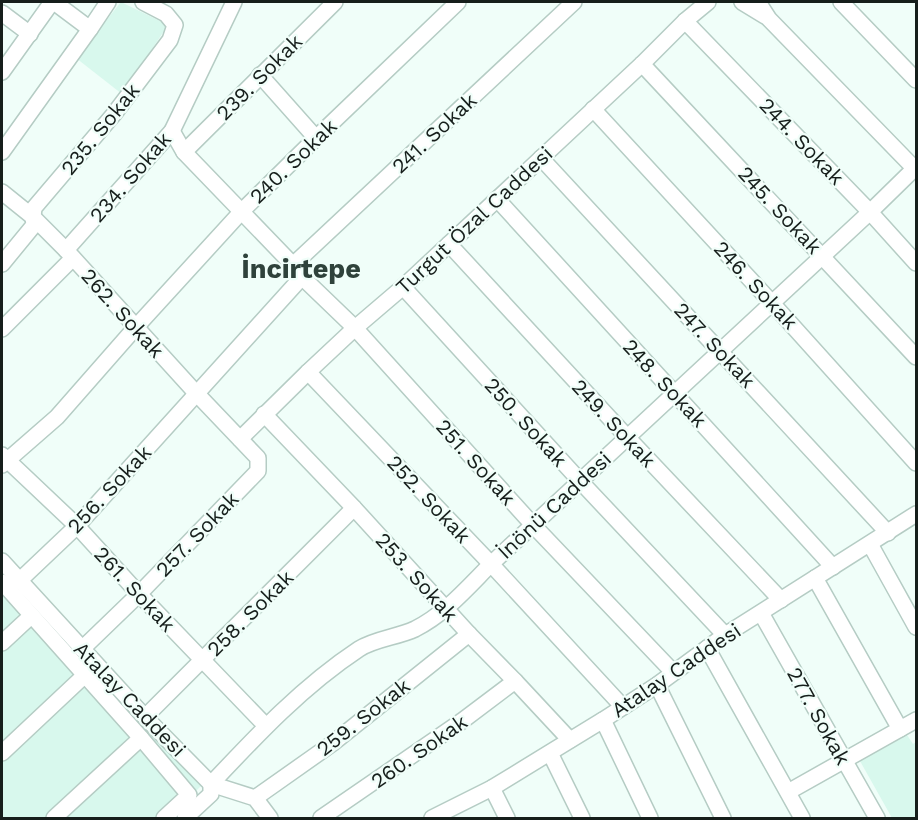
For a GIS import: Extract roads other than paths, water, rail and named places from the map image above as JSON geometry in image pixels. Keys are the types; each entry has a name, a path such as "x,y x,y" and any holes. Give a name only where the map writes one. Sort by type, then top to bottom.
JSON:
{"street":[{"path":"2,72 53,2 90,29"},
{"path":"2,152 108,2"},
{"name":"235. Sokak","path":"2,264 34,225 34,208 114,114 170,40 175,25 166,14 143,2"},
{"name":"234. Sokak","path":"2,330 70,254 172,131 234,2"},
{"name":"239. Sokak","path":"184,152 334,2"},
{"name":"240. Sokak","path":"3,460 57,417 242,211 458,2"},
{"name":"241. Sokak","path":"196,393 298,271 574,2"},
{"name":"Turgut Özal Caddesi","path":"240,439 355,328 403,287 685,21 708,2"},
{"path":"742,2 769,19"},
{"path":"758,2 769,19 916,168"},
{"path":"841,2 916,80"},
{"path":"2,13 30,34"},
{"name":"244. Sokak","path":"685,21 870,212 916,263"},
{"name":"245. Sokak","path":"642,64 916,357"},
{"path":"260,75 316,138"},
{"name":"246. Sokak","path":"593,109 916,463"},
{"name":"251. Sokak","path":"172,131 184,152 355,328 533,525 673,672"},
{"name":"247. Sokak","path":"540,158 888,533"},
{"name":"İnönü Caddesi","path":"185,819 211,794 211,784 266,726 308,688 362,647 411,630 446,609 491,564 916,168"},
{"name":"262. Sokak","path":"2,192 33,217 70,254 240,439"},
{"name":"248. Sokak","path":"497,199 833,567"},
{"name":"249. Sokak","path":"449,244 627,438 781,600"},
{"name":"250. Sokak","path":"403,287 580,482 725,635"},
{"name":"252. Sokak","path":"308,372 623,707"},
{"name":"256. Sokak","path":"19,581 77,526 196,393"},
{"name":"253. Sokak","path":"264,414 570,740"},
{"name":"257. Sokak","path":"82,649 139,594 258,471 258,458 240,439"},
{"name":"261. Sokak","path":"3,460 77,526 266,726"},
{"name":"258. Sokak","path":"145,717 354,508"},
{"name":"Atalay Caddesi","path":"434,818 492,788 603,720 657,685 725,635 916,514"},
{"path":"870,544 916,627"},
{"name":"Atalay Caddesi","path":"2,561 145,717 211,784 255,798"},
{"path":"815,578 900,729"},
{"path":"2,582 189,795 164,819"},
{"name":"277. Sokak","path":"761,613 877,819"},
{"path":"2,643 31,616"},
{"name":"259. Sokak","path":"255,798 333,742 469,634"},
{"path":"706,648 802,819"},
{"path":"2,753 85,675"},
{"name":"260. Sokak","path":"321,819 462,721 515,681"},
{"path":"657,685 723,819"},
{"path":"603,720 650,819"},
{"path":"788,792 916,720"},
{"path":"54,819 141,738"},
{"path":"550,753 582,819"},
{"path":"492,788 507,819"},
{"path":"255,798 270,819"}],"district":[{"name":"İncirtepe","path":"301,269"}]}
